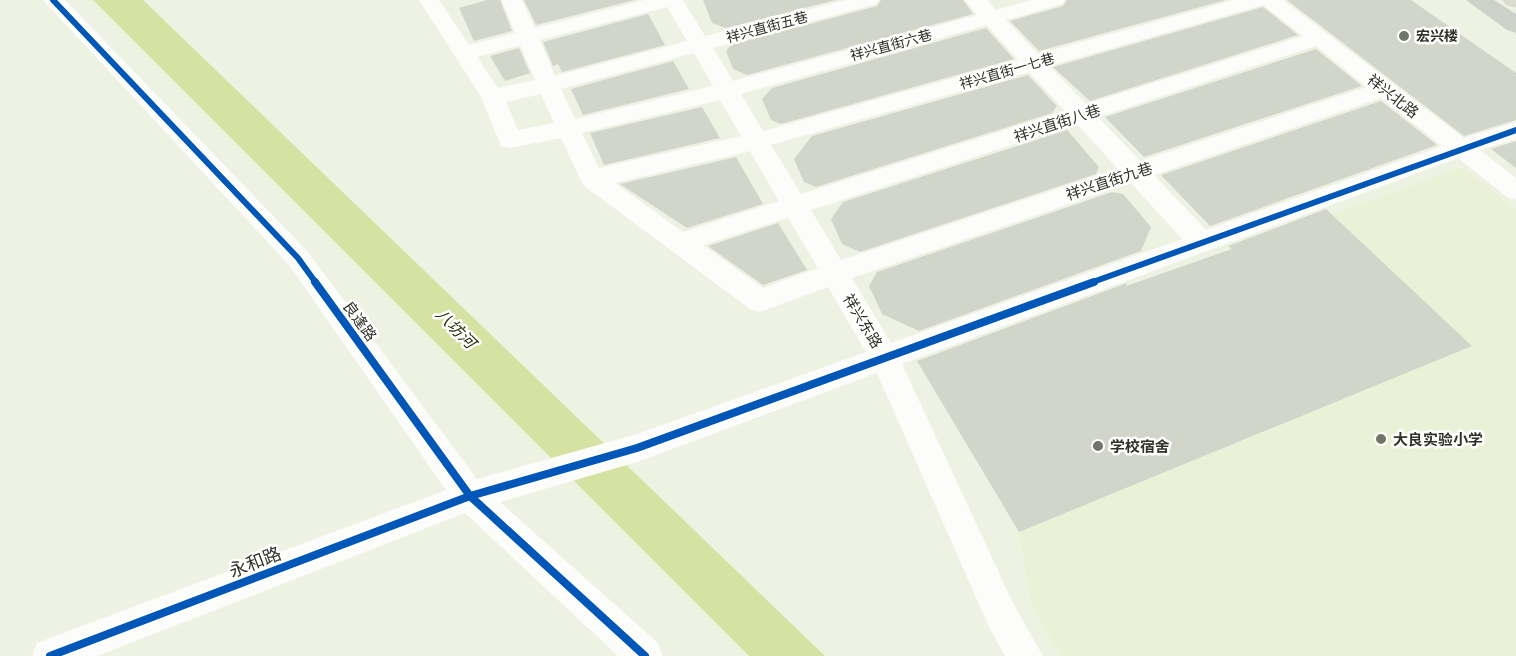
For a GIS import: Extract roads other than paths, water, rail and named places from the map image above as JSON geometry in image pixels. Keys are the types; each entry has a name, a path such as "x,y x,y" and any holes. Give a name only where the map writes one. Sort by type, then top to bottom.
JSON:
{"main road":[{"path":"1478,0 1516,25"}],"street":[{"name":"良逢路","path":"53,0 298,258 470,496 645,656"},
{"path":"431,0 492,97"},
{"path":"512,0 548,85 592,179 680,243"},
{"path":"464,53 668,0"},
{"name":"祥兴东路","path":"673,0 885,357 1002,615 1025,656"},
{"name":"祥兴直街五巷","path":"492,97 548,85 869,0"},
{"path":"975,0 1202,242"},
{"name":"祥兴直街六巷","path":"492,97 510,140 569,129 726,90 1055,0"},
{"name":"祥兴直街一七巷","path":"592,179 757,141 1257,0"},
{"name":"祥兴北路","path":"1270,0 1516,191"},
{"name":"祥兴直街八巷","path":"680,243 1319,38"},
{"name":"祥兴直街九巷","path":"680,243 760,301 835,273 1384,89"},
{"name":"永和路","path":"50,656 470,496 637,448 1516,130"}],"water":[{"name":"八坊河","path":"93,0 143,0 825,656 749,656"}],"place":[{"name":"宏兴楼","path":"1404,36"},
{"name":"大良实验小学","path":"1381,439"},
{"name":"学校宿舍","path":"1098,446"}]}
